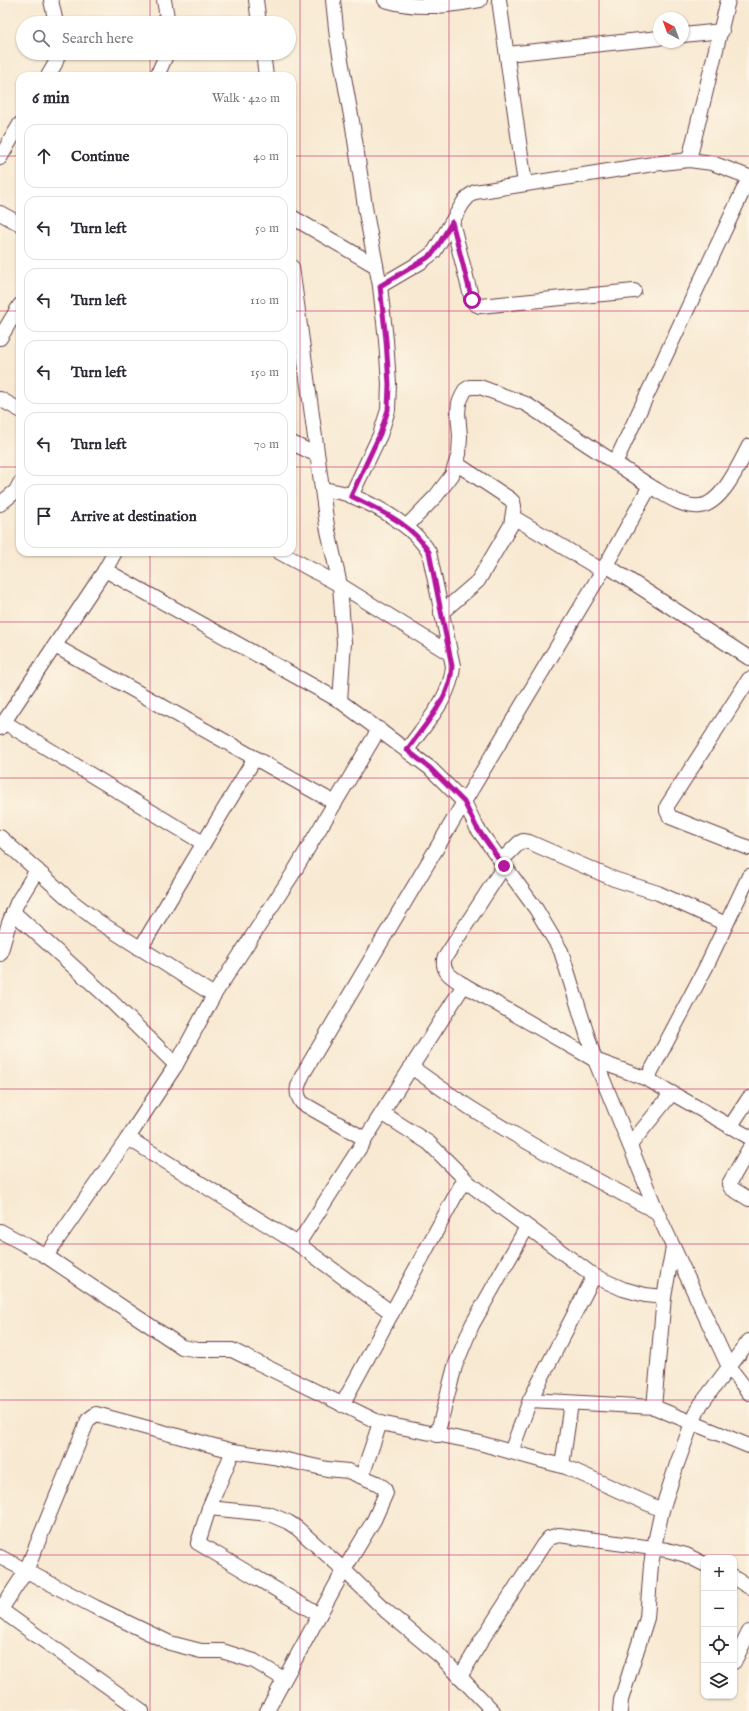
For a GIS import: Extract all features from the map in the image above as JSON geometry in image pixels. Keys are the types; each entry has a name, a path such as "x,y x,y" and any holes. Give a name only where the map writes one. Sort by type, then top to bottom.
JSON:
{"street":[{"path":"51,0 54,16"},
{"path":"164,0 167,16"},
{"path":"256,0 258,16"},
{"path":"333,0 337,38 353,127 366,213 380,286 389,384 388,410 380,434 351,496"},
{"path":"385,0 420,7 448,6 480,0"},
{"path":"499,0 526,184"},
{"path":"689,160 722,31 728,0"},
{"path":"689,34 722,31"},
{"path":"507,54 653,39"},
{"path":"50,72 56,60"},
{"path":"159,72 164,60"},
{"path":"264,60 265,72"},
{"path":"0,158 16,131"},
{"path":"380,286 427,258 434,252 469,196 475,192 653,164 689,160 712,163 749,177 615,463"},
{"path":"0,213 16,222"},
{"path":"296,219 376,266"},
{"path":"452,222 472,300 475,304 480,306 634,291"},
{"path":"296,298 332,556 340,585 344,642 340,701"},
{"path":"0,338 16,312"},
{"path":"407,526 436,496 452,475 457,464 460,436 458,413 459,403 465,390 470,387 480,387 526,404 650,486 674,500 692,506 702,506 712,501 744,470 749,446"},
{"path":"0,399 16,408"},
{"path":"296,446 317,455"},
{"path":"441,613 478,581 511,525 513,517 514,506 510,499 457,464"},
{"path":"365,1139 302,1103 297,1097 297,1089 303,1074 605,568 650,486"},
{"path":"322,489 351,496 407,526 421,539 429,552 452,666 452,678 446,694 407,750"},
{"path":"0,504 16,491"},
{"path":"513,517 605,568 749,658"},
{"path":"113,556 2,725 202,843"},
{"path":"286,556 340,585 449,653"},
{"path":"105,570 340,701 430,768 464,802 477,828 536,909 561,951 595,1060 657,1212 730,1367 749,1393"},
{"path":"55,646 335,803"},
{"path":"749,679 667,806 667,811 670,817 749,848"},
{"path":"46,1256 128,1138 176,1065 214,995 292,875 379,729"},
{"path":"140,949 202,843 255,758"},
{"path":"0,837 70,900 99,922 214,995"},
{"path":"726,924 658,893 614,879 529,842 523,841 519,843 502,864 444,959 443,966 445,972 464,985 595,1060 648,1079 749,1137"},
{"path":"0,954 13,912 37,870"},
{"path":"648,1079 706,967 749,876"},
{"path":"13,912 106,996 176,1065"},
{"path":"298,1244 464,985"},
{"path":"411,1067 477,1112 521,1138 657,1212"},
{"path":"630,1145 672,1093"},
{"path":"730,1127 749,1098"},
{"path":"382,1113 428,1143 471,1185 594,1276 624,1290 645,1295 664,1297"},
{"path":"128,1138 298,1244 392,1313"},
{"path":"749,1149 729,1184 731,1188 749,1199"},
{"path":"342,1405 460,1188 463,1184 471,1185"},
{"path":"437,1435 455,1366 472,1325 527,1227"},
{"path":"0,1231 46,1256 182,1347 198,1350 232,1350 380,1423 476,1442 562,1466 662,1510"},
{"path":"654,1407 664,1297 673,1247"},
{"path":"511,1452 530,1400 594,1276"},
{"path":"620,1711 621,1700 647,1618 651,1565 662,1510 692,1422 701,1404 749,1341"},
{"path":"530,1400 654,1407 749,1446"},
{"path":"562,1466 571,1403"},
{"path":"142,1711 1,1610 26,1571 88,1420 96,1414 234,1451 327,1469 348,1471 377,1483 384,1488 386,1493 374,1520 344,1570 267,1711"},
{"path":"362,1476 380,1423"},
{"path":"234,1451 209,1508 198,1543 319,1615"},
{"path":"209,1508 269,1514 288,1522 297,1528 344,1570 386,1611 439,1655 493,1711"},
{"path":"460,1677 542,1545 549,1538 559,1535 654,1547 686,1555 701,1562"},
{"path":"0,1557 95,1607 170,1643 201,1651 222,1651 254,1661 284,1679"},
{"path":"737,1580 749,1587"},
{"path":"737,1656 749,1632"}],"route":[{"path":"472,300 452,222 434,252 421,262 380,286 389,384 388,410 380,434 351,496 376,508 407,526 421,539 429,552 452,666 452,678 446,694 407,750 430,768 464,802 477,828 504,866"}]}
